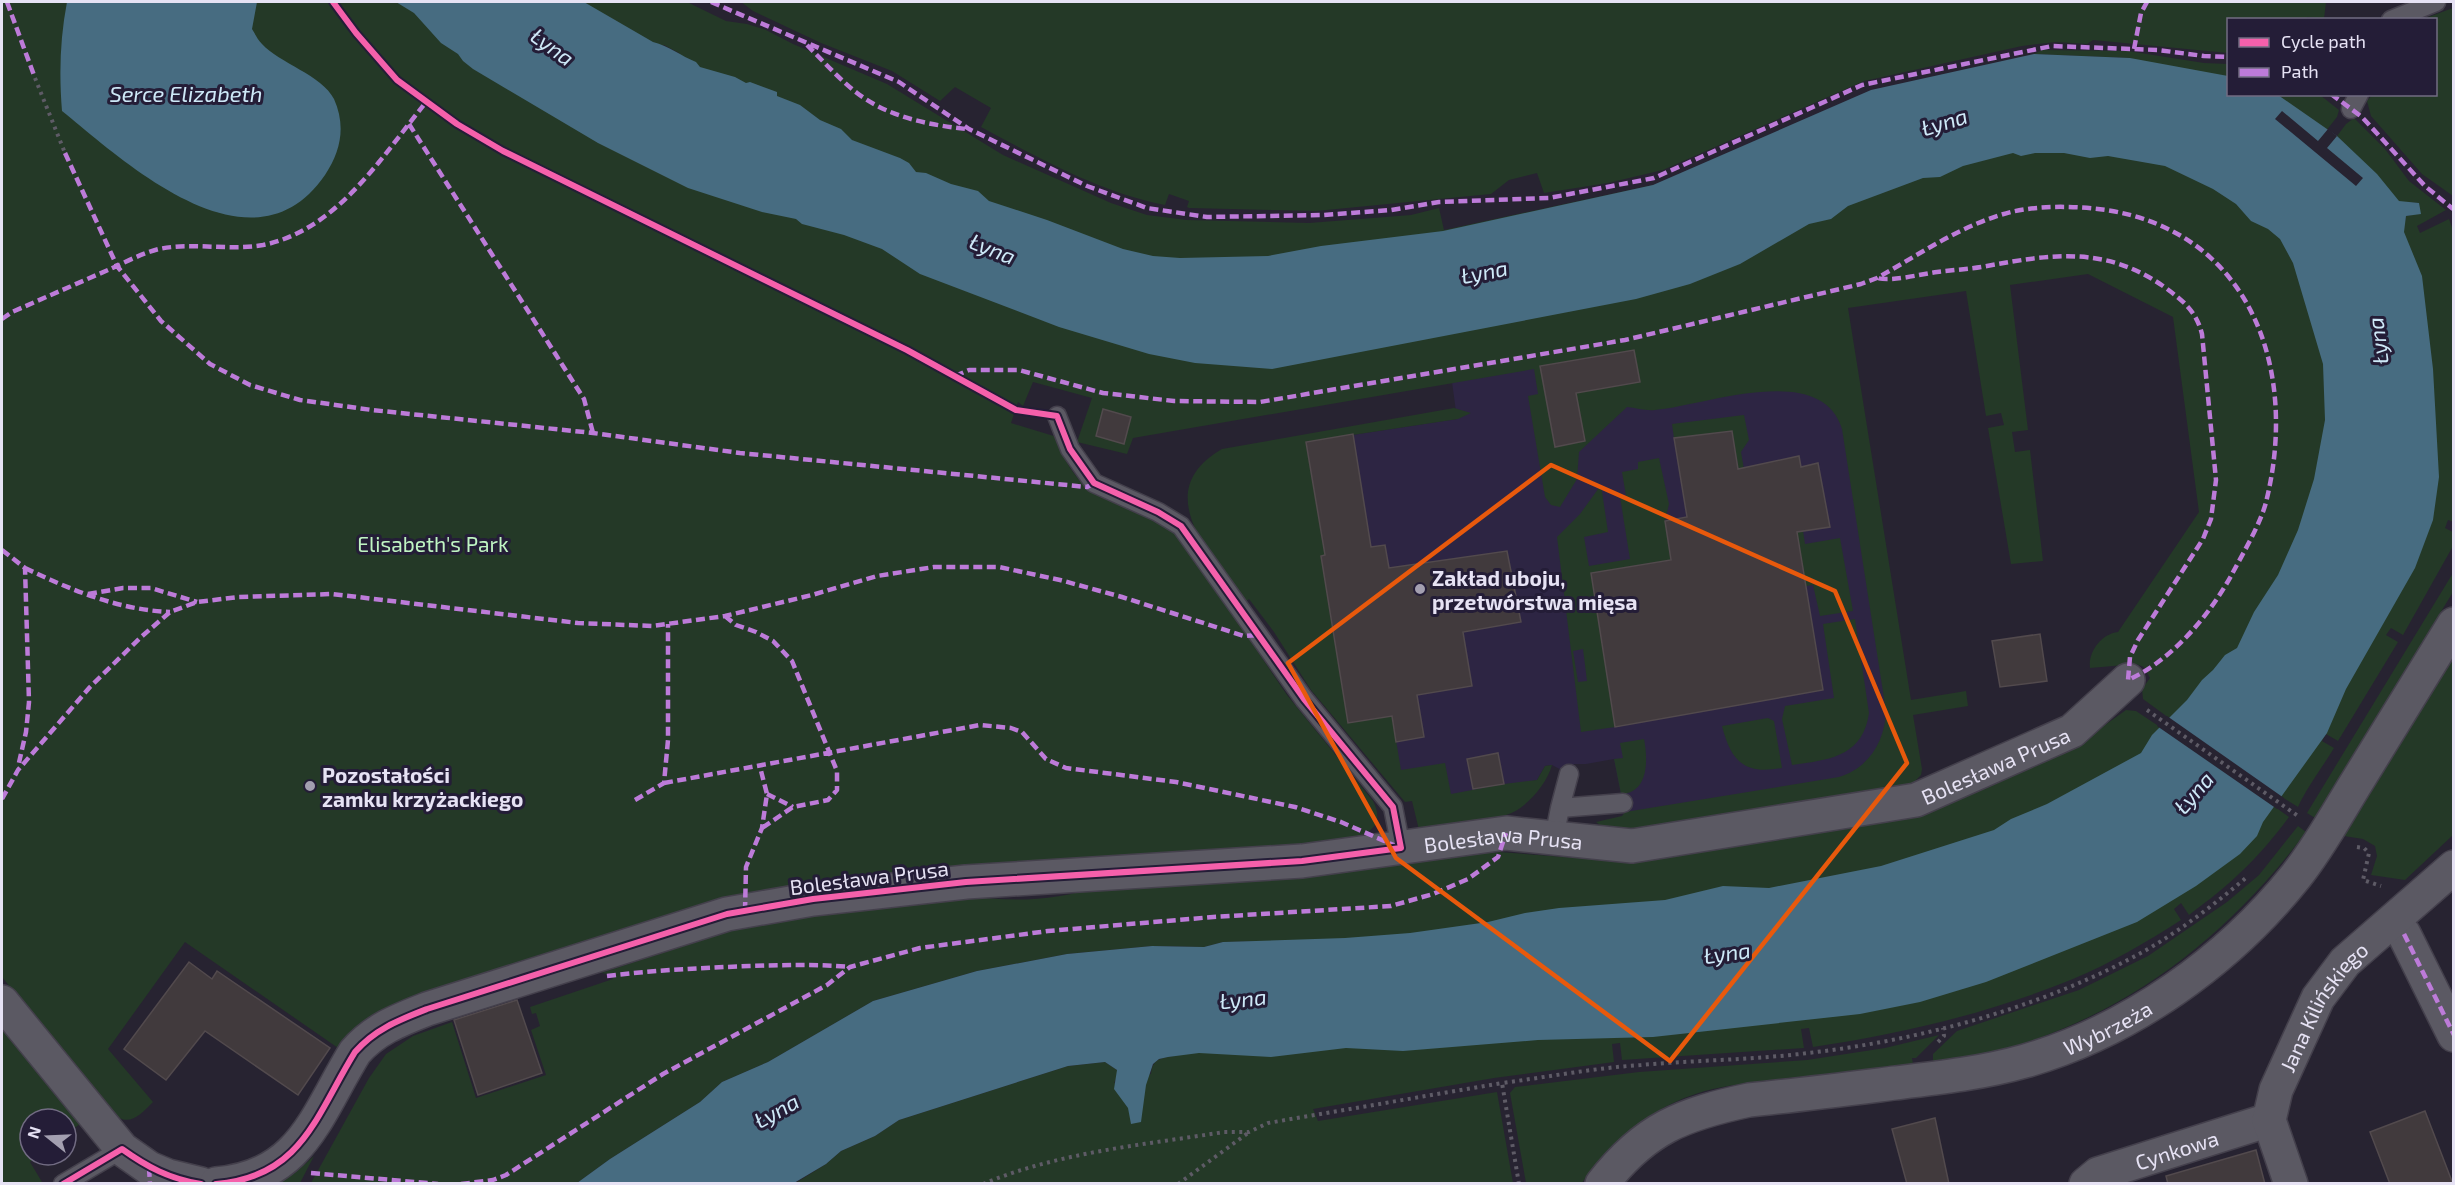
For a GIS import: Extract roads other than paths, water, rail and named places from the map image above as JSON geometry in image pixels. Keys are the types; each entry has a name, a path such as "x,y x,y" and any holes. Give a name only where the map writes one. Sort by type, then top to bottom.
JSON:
{"street":[{"name":"Wybrzeża","path":"1602,1184 1623,1159 1648,1136 1667,1125 1711,1108 1749,1100 1925,1080 2016,1064 2078,1042 2121,1022 2152,1003 2196,974 2259,918 2297,875 2325,834 2454,624"},
{"name":"Bolesława Prusa","path":"216,1184 248,1178 269,1169 289,1156 310,1132 364,1041 385,1027 427,1009 727,914 813,899 966,882 1302,861 1506,833 1557,823 1632,846 1916,800 2072,731 2135,694"},
{"name":"Jana Kilińskiego","path":"2291,1184 2269,1120 2276,1090 2289,1057 2318,998 2345,962 2454,867"},
{"path":"2404,934 2454,1035"},
{"path":"2,1002 122,1149 149,1168 178,1179 201,1184"},
{"name":"Cynkowa","path":"2086,1184 2098,1174 2269,1120"}],"lane":[{"path":"2396,18 2436,2"},
{"path":"1057,416 1070,449 1094,483 1158,512 1181,526 1304,699 1393,807 1401,848"},
{"path":"1557,823 1569,774"},
{"path":"1557,823 1623,803"},
{"path":"63,1184 122,1149"}],"water":[{"name":"Serce Elizabeth","path":"67,2 257,2 252,29 261,42 269,51 320,83 334,99 338,109 340,138 335,157 325,175 296,205 263,217 227,215 191,202 155,182 120,158 62,111 61,56"},
{"name":"Łyna","path":"396,2 584,2 653,42 696,62 700,67 777,92 777,96 800,105 820,120 841,129 852,140 909,163 916,172 926,173 951,184 978,191 989,201 1123,249 1153,256 1180,258 1268,256 1321,246 1443,231 1653,185 1871,90 2034,54 2130,58 2227,76 2227,96 2279,96 2337,136 2377,174 2399,201 2419,203 2421,214 2406,216 2404,232 2422,276 2433,369 2439,477 2433,520 2415,568 2346,689 2327,733 2263,822 2257,836 2240,854 2196,886 2137,922 1986,982 1920,1002 1860,1014 1653,1037 1538,1040 1403,1051 1346,1048 1271,1057 1199,1053 1168,1057 1159,1059 1153,1064 1146,1085 1141,1122 1131,1124 1128,1108 1114,1089 1117,1070 1105,1062 1068,1066 899,1120 875,1136 841,1151 826,1164 794,1183 577,1183 610,1159 700,1102 722,1082 768,1062 873,1001 977,971 1067,954 1152,946 1204,947 1223,942 1345,938 1410,933 1488,922 1559,908 1665,900 1723,886 1769,888 1881,866 1994,830 2011,819 2047,804 2141,753 2152,735 2187,700 2202,680 2225,655 2237,648 2254,612 2278,575 2298,530 2314,479 2325,420 2323,364 2293,263 2280,239 2268,229 2251,221 2236,204 2213,189 2165,166 2108,156 2090,158 2064,153 2035,153 2021,156 2013,153 1963,166 1940,177 1923,178 1848,206 1831,219 1809,224 1740,264 1690,284 1636,299 1272,369 1195,363 1149,354 1059,327 920,274 882,249 844,235 802,224 796,219 762,212 688,188 598,143 473,69 458,54 441,43 414,13"}],"place":[{"name":"Zakład uboju, przetwórstwa mięsa","path":"1420,589"},
{"name":"Pozostałości zamku krzyżackiego","path":"310,786"}],"park label":[{"name":"Elisabeth's Park","path":"433,543"}]}
